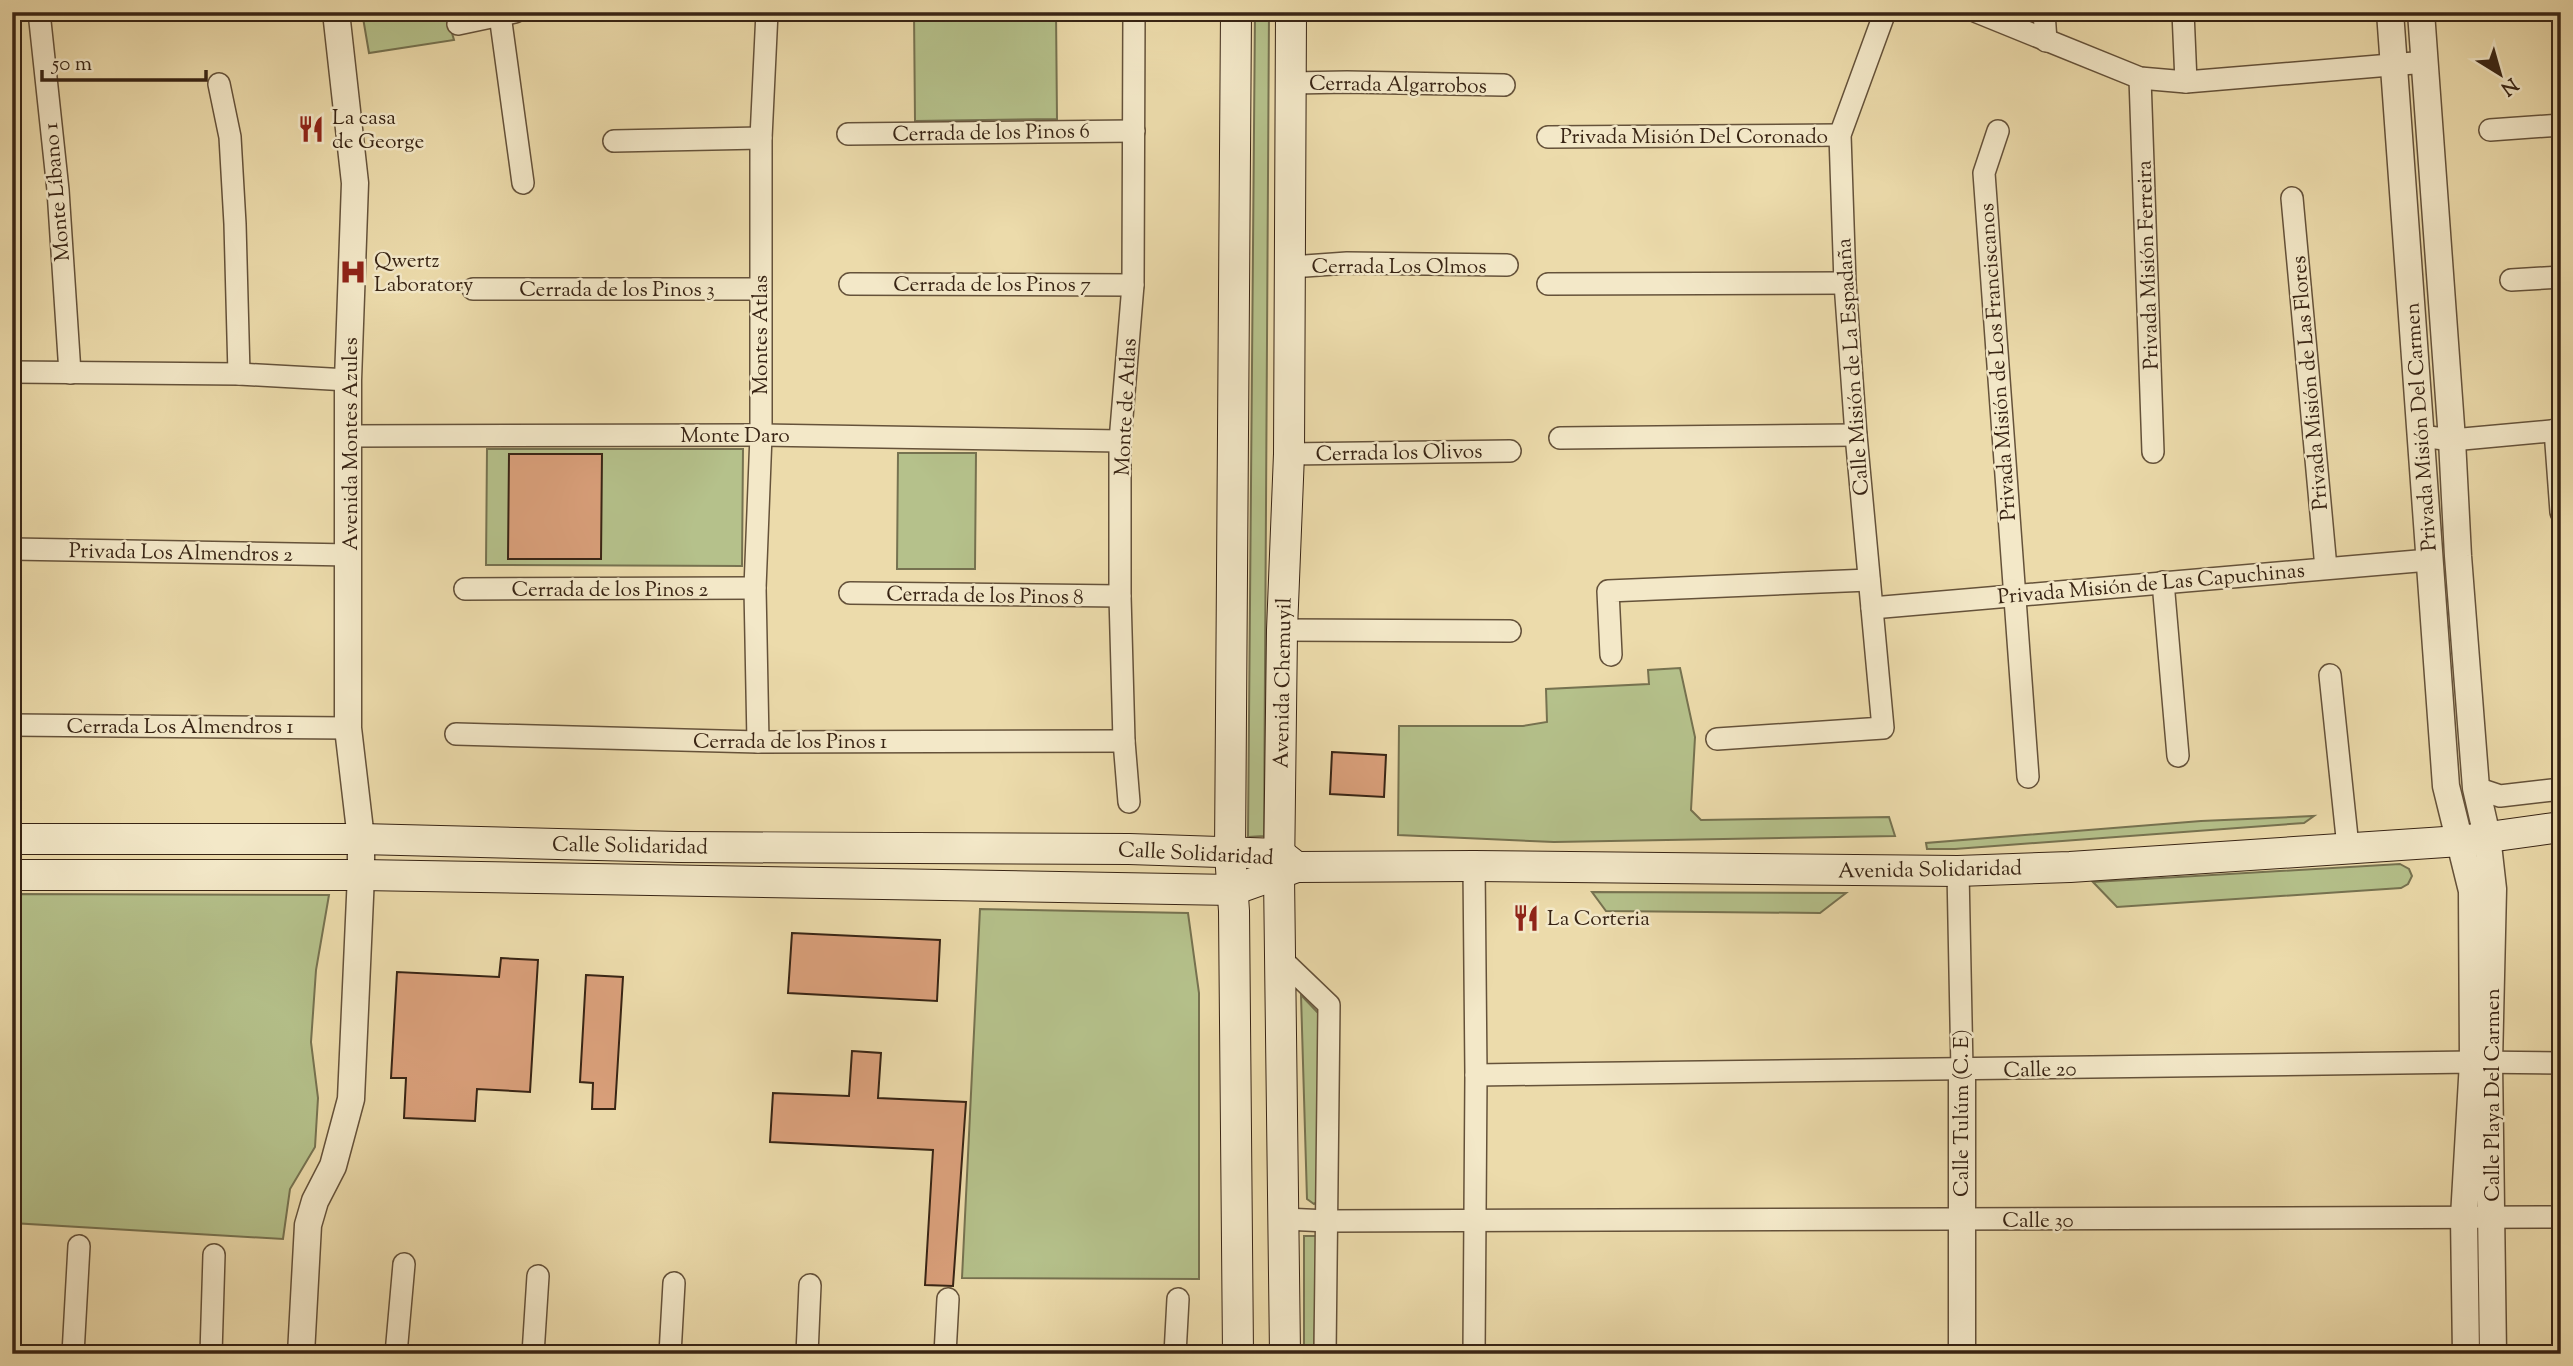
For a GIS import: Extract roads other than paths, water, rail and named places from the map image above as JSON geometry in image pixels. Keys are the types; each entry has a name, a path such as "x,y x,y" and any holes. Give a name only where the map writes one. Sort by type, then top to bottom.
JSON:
{"main road":[{"path":"1236,12 1230,854 1233,890 1238,1354"},
{"name":"Avenida Chemuyil","path":"1285,1354 1280,958 1285,865 1282,630 1289,454 1292,12"},
{"name":"Avenida Solidaridad","path":"1285,865 1958,871 2070,867 2473,839 2561,827"},
{"name":"Calle Solidaridad","path":"12,839 361,839 664,846 1129,849 1230,854 1285,865"},
{"name":"Calle Solidaridad","path":"12,875 361,875 1233,890 1285,865"}],"street":[{"name":"Monte Líbano 1","path":"39,12 58,190 70,373"},
{"name":"Avenida Montes Azules","path":"301,1354 308,1225 315,1201 333,1166 351,1100 361,875 361,839 348,728 348,380 355,183 336,12"},
{"name":"Montes Atlas","path":"758,743 755,588 761,435 761,138 767,12"},
{"name":"Monte de Atlas","path":"1129,802 1124,741 1120,596 1120,441 1133,285 1134,12"},
{"name":"Calle Misión de La Espadaña","path":"1717,738 1883,728 1856,435 1845,283 1840,135 1885,12"},
{"path":"1977,12 2140,78 2186,82 2426,62"},
{"path":"2045,12 2046,41"},
{"path":"2183,12 2186,82"},
{"name":"Privada Misión Del Carmen","path":"2390,12 2446,786 2473,839"},
{"name":"Privada Misión Del Carmen","path":"2421,12 2476,788 2473,839"},
{"path":"458,24 508,14 523,183"},
{"name":"Privada Misión Ferreira","path":"2140,78 2153,452"},
{"name":"Cerrada Algarrobos","path":"1292,83 1504,85"},
{"path":"219,85 230,137 239,374"},
{"path":"2490,130 2561,125"},
{"name":"Cerrada de los Pinos 6","path":"848,134 1134,131"},
{"name":"Privada Misión de Los Franciscanos","path":"1998,131 1984,173 2028,777"},
{"name":"Privada Misión Del Coronado","path":"1548,137 1840,135"},
{"path":"614,141 761,138"},
{"name":"Privada Misión de Las Flores","path":"2292,198 2326,568"},
{"name":"Cerrada Los Olmos","path":"1291,267 1347,263 1507,265"},
{"path":"2511,281 2561,276"},
{"path":"1548,284 1845,283"},
{"name":"Cerrada de los Pinos 7","path":"850,284 1133,285"},
{"name":"Cerrada de los Pinos 3","path":"473,289 760,289"},
{"path":"12,372 239,374 348,380"},
{"path":"2421,436 2452,440 2558,430 2561,512"},
{"name":"Monte Daro","path":"349,436 761,435 1120,441"},
{"path":"1560,438 1856,435"},
{"name":"Cerrada los Olivos","path":"1289,454 1510,451"},
{"name":"Privada Los Almendros 2","path":"12,549 349,555"},
{"name":"Privada Misión de Las Capuchinas","path":"1872,608 2429,560"},
{"path":"1611,655 1608,591 1869,580"},
{"path":"2163,582 2178,756"},
{"name":"Cerrada de los Pinos 2","path":"465,589 755,588"},
{"name":"Cerrada de los Pinos 8","path":"850,593 1120,596"},
{"path":"1282,630 1510,631"},
{"path":"2330,675 2348,847"},
{"name":"Cerrada Los Almendros 1","path":"12,725 348,728"},
{"name":"Cerrada de los Pinos 1","path":"456,734 758,743 1124,741"},
{"path":"2476,788 2500,796 2561,789"},
{"name":"Calle Playa Del Carmen","path":"2466,1354 2465,1217 2481,1062 2493,890 2473,839"},
{"path":"1474,866 1474,1354"},
{"name":"Calle Tulúm (C. E)","path":"1958,871 1962,1070 1962,1354"},
{"path":"1280,958 1329,1005 1325,1354"},
{"name":"Calle Playa Del Carmen","path":"2481,1062 2491,1218 2493,1354"},
{"name":"Calle 20","path":"1476,1075 2561,1063"},
{"name":"Calle 30","path":"1284,1219 1474,1221 2561,1217"},
{"path":"73,1354 79,1246"},
{"path":"211,1354 214,1255"},
{"path":"396,1354 404,1264"},
{"path":"533,1354 538,1276"},
{"path":"670,1354 674,1283"},
{"path":"807,1354 810,1285"},
{"path":"945,1354 948,1299"},
{"path":"1175,1354 1178,1299"}],"place":[{"name":"La casa de George","path":"311,129"},
{"name":"Qwertz Laboratory","path":"353,272"},
{"name":"La Corteria","path":"1526,918"}]}
